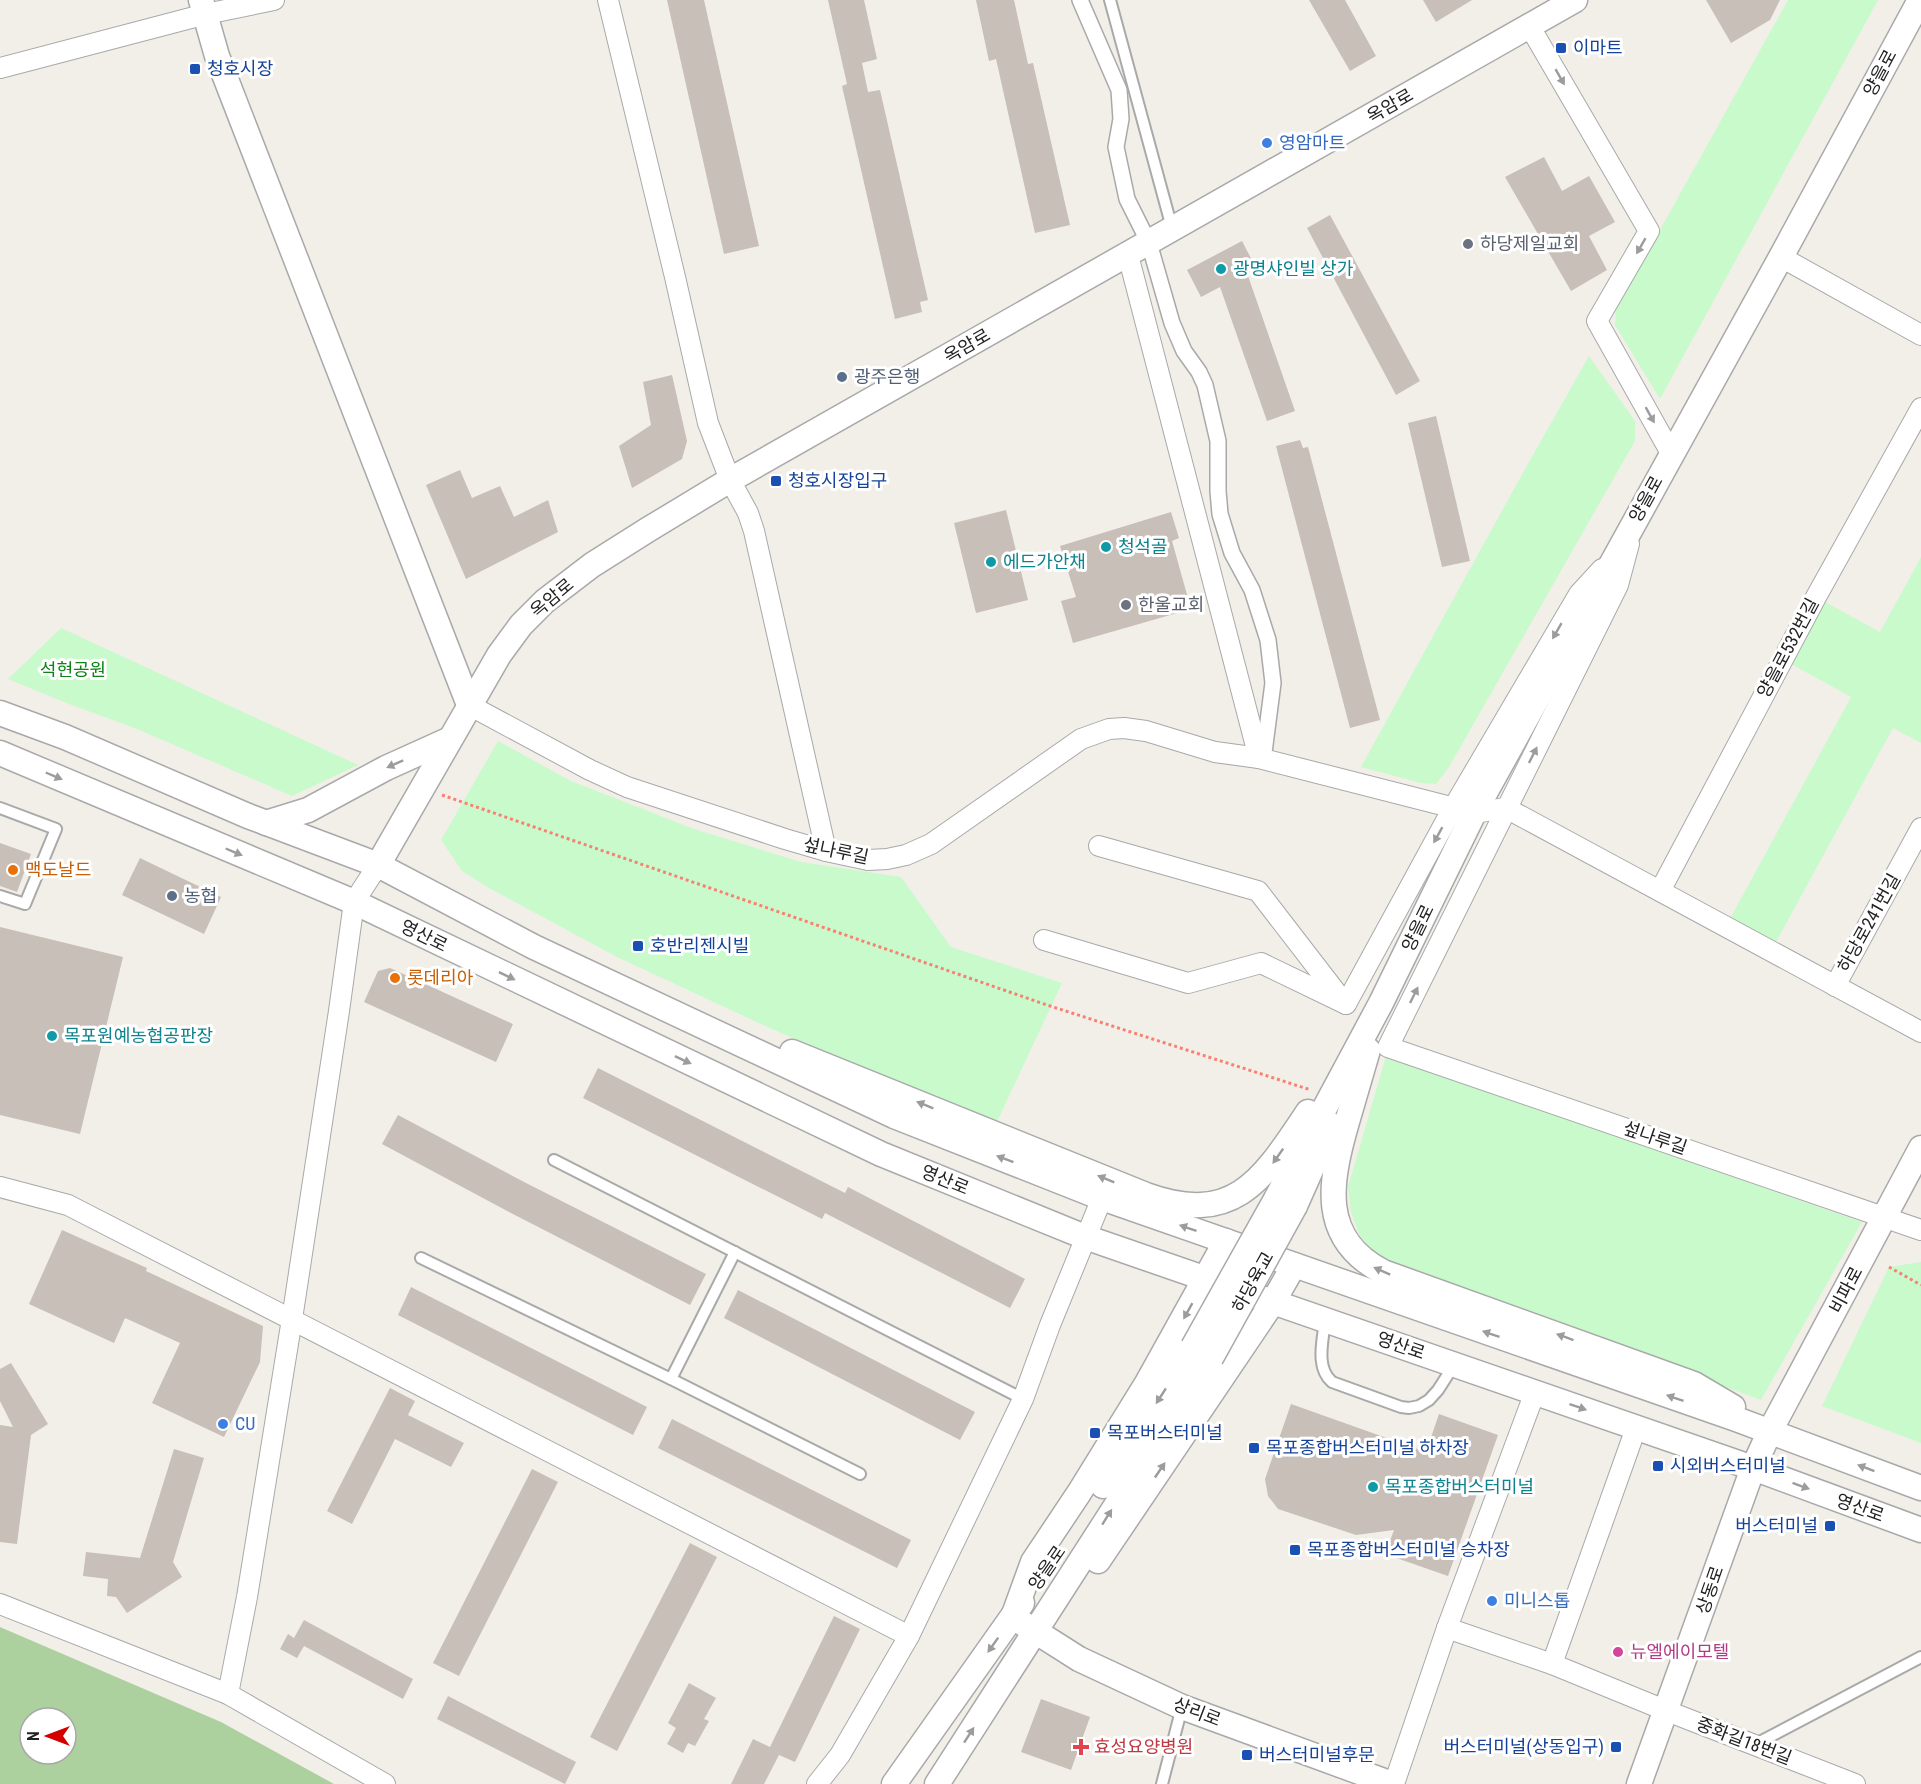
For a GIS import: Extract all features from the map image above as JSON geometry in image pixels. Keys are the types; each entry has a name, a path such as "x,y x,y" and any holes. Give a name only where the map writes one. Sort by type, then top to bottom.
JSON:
{"street":[{"path":"0,68 203,7 274,0"},
{"path":"608,0 708,423 730,480 748,513 754,531 826,851"},
{"path":"1080,0 1119,90 1120,119 1116,147 1117,161 1127,199 1149,243 1172,323 1184,351 1205,385 1218,441 1220,514 1232,553 1252,590 1268,640 1273,683 1261,759"},
{"name":"옥암로","path":"378,865 468,705 499,655 521,625 545,601 592,565 730,480 1575,0"},
{"name":"양을로","path":"1286,1203 1381,1003 1463,811 1618,551 1920,0"},
{"path":"203,7 218,56 468,705"},
{"path":"1530,27 1649,231 1597,321 1671,453"},
{"path":"1128,255 1261,759"},
{"path":"1781,257 1921,335"},
{"name":"양을로532번길","path":"1660,891 1815,597 1921,408"},
{"path":"1506,808 1618,585 1636,517"},
{"name":"섶나루길","path":"468,705 590,770 627,787 826,851 868,860 906,855 931,844 1081,739 1109,729 1124,728 1146,731 1215,752 1261,759 1463,811"},
{"path":"0,713 65,737 266,823 378,865 534,947 894,1116 1102,1198 1770,1431 1921,1488"},
{"path":"266,823 308,810 386,768 448,740"},
{"name":"영산로","path":"0,753 354,902 881,1154 1085,1237 1753,1468 1921,1530"},
{"path":"1346,1004 1463,811 1506,808 1921,1032"},
{"name":"섶나루길","path":"1506,808 1388,1047 1921,1230"},
{"name":"하당로241번길","path":"1835,986 1921,828"},
{"path":"1099,846 1258,891 1346,1004"},
{"path":"228,1694 247,1597 292,1320 354,902 378,865"},
{"path":"1044,940 1188,983 1261,963 1346,1004"},
{"path":"534,947 1146,1195 1177,1205 1195,1206 1227,1200 1252,1186 1275,1160 1381,1003"},
{"path":"1381,1003 1332,1184 1332,1199 1338,1224 1348,1243 1370,1265 1383,1272 1694,1384 1770,1431"},
{"name":"비파로","path":"1770,1431 1921,1148"},
{"path":"0,1187 68,1205 909,1636"},
{"path":"817,1784 840,1755 909,1636 1023,1399 1102,1198"},
{"name":"하당육교","path":"1202,1352 1286,1203"},
{"path":"1013,1617 1033,1562 1147,1383 1226,1241"},
{"path":"1035,1632 1089,1574 1273,1302 1294,1265"},
{"name":"양을로","path":"894,1784 1095,1497 1202,1352"},
{"name":"양을로","path":"937,1784 1115,1504 1202,1352"},
{"path":"1393,1784 1447,1628 1535,1392"},
{"path":"1552,1664 1636,1428"},
{"name":"상동로","path":"1639,1784 1753,1468 1770,1431"},
{"path":"0,1604 228,1694 386,1784"},
{"name":"상리로","path":"1013,1617 1094,1667 1182,1707 1361,1778 1393,1784"},
{"name":"중화길18번길","path":"1447,1628 1552,1664 1754,1745 1829,1779 1855,1784"}],"lane":[{"path":"1110,0 1172,230"},
{"path":"0,808 56,829 26,904 0,896"},
{"path":"554,1160 1023,1399"},
{"path":"671,1379 735,1252"},
{"path":"421,1258 671,1379 860,1474"},
{"path":"1325,1320 1322,1361 1326,1377 1332,1382 1401,1407 1419,1406 1429,1400 1455,1365"},
{"path":"1754,1745 1921,1657"},
{"path":"1162,1784 1182,1707"}],"path":[{"path":"421,788 1047,1005 1321,1093"},
{"path":"1889,1267 1921,1285"}],"green space":[{"path":"1788,0 1878,0 1660,399 1615,325 1616,309"},
{"path":"1589,356 1635,421 1635,441 1449,767 1436,784 1421,783 1361,767 1520,478"},
{"path":"1921,557 1921,743 1893,728 1771,951 1726,926 1851,697 1782,659 1816,597 1880,632"},
{"name":"석현공원","path":"61,628 358,765 292,796 137,729 8,679"},
{"path":"498,741 571,781 694,829 801,862 901,877 951,947 1062,983 995,1126 763,1025 617,957 462,871 441,840"},
{"path":"1386,1056 1862,1222 1761,1400 1391,1264 1372,1251 1359,1234 1351,1212 1348,1187"},
{"path":"1921,1262 1921,1443 1822,1406 1889,1267"},
{"path":"0,1627 221,1722 334,1784 0,1784"}],"building":[{"path":"667,0 704,0 759,246 724,254"},
{"path":"828,0 864,0 877,59 862,63 868,92 880,90 928,300 920,302 922,312 895,319 842,86 847,84"},
{"path":"976,0 1014,0 1028,64 1033,63 1070,225 1035,233 996,59 989,61"},
{"path":"1309,0 1345,0 1376,56 1350,71"},
{"path":"1423,0 1472,0 1436,22"},
{"path":"1706,0 1780,0 1770,20 1731,43"},
{"path":"1544,157 1562,191 1589,176 1615,222 1589,236 1607,270 1571,291 1505,177"},
{"path":"1330,215 1420,381 1396,395 1307,228"},
{"path":"1242,241 1256,268 1247,273 1295,411 1267,421 1220,287 1201,297 1187,270"},
{"path":"672,375 687,441 682,459 632,488 619,446 651,425 643,382"},
{"path":"1436,416 1470,561 1442,567 1408,423"},
{"path":"1300,440 1303,448 1308,447 1380,720 1350,728 1276,446"},
{"path":"460,470 472,498 500,486 514,517 548,500 558,532 466,579 426,485"},
{"name":"에드가안채","path":"1006,510 1028,600 976,613 954,523"},
{"path":"1171,512 1179,538 1172,541 1191,609 1073,643 1061,601 1076,597 1060,546"},
{"name":"맥도날드","path":"0,843 31,854 17,892 0,886"},
{"name":"농협","path":"140,858 221,897 204,934 122,895"},
{"name":"목포원예농협공판장","path":"0,927 123,957 80,1134 0,1115"},
{"path":"390,968 513,1024 496,1062 364,1002 378,971"},
{"path":"598,1068 845,1193 848,1187 1025,1279 1010,1308 825,1213 822,1219 583,1098"},
{"path":"398,1115 706,1274 690,1305 382,1144"},
{"path":"62,1230 147,1268 146,1271 263,1326 260,1362 224,1437 152,1403 180,1343 125,1318 114,1343 29,1304"},
{"path":"411,1287 647,1407 633,1435 398,1315"},
{"path":"738,1290 975,1412 960,1440 724,1318"},
{"path":"11,1363 48,1424 31,1435 17,1544 0,1542 0,1425 13,1427 0,1401 0,1369"},
{"path":"390,1388 415,1401 408,1415 464,1443 451,1467 395,1439 352,1524 327,1511"},
{"name":"목포종합버스터미널","path":"1291,1404 1426,1452 1439,1414 1498,1435 1448,1576 1385,1554 1394,1530 1356,1535 1278,1509 1268,1496 1265,1479"},
{"path":"672,1419 911,1540 897,1568 658,1448"},
{"path":"174,1449 204,1458 173,1562 182,1577 127,1613 116,1597 107,1596 108,1579 83,1576 86,1552 140,1558"},
{"path":"532,1469 558,1482 459,1676 433,1663"},
{"path":"690,1543 717,1557 617,1751 590,1737"},
{"path":"834,1616 860,1629 795,1762 779,1755 764,1784 731,1784 753,1739 770,1747"},
{"path":"304,1620 413,1679 403,1699 304,1646 297,1658 280,1649 288,1634 294,1638"},
{"path":"689,1683 716,1698 704,1719 709,1721 695,1746 688,1743 683,1753 667,1744 676,1728 668,1723"},
{"path":"448,1696 576,1762 565,1784 437,1719"},
{"path":"1041,1699 1090,1717 1071,1770 1021,1752"}],"place":[{"name":"이마트","path":"1561,48"},
{"name":"청호시장","path":"195,69"},
{"name":"영암마트","path":"1267,143"},
{"name":"하당제일교회","path":"1468,244"},
{"name":"광명샤인빌 상가","path":"1221,269"},
{"name":"광주은행","path":"842,377"},
{"name":"청호시장입구","path":"776,481"},
{"name":"청석골","path":"1106,547"},
{"name":"에드가안채","path":"991,562"},
{"name":"한울교회","path":"1126,605"},
{"name":"맥도날드","path":"13,870"},
{"name":"농협","path":"172,896"},
{"name":"호반리젠시빌","path":"638,946"},
{"name":"롯데리아","path":"395,978"},
{"name":"목포원예농협공판장","path":"52,1036"},
{"name":"CU","path":"223,1424"},
{"name":"목포버스터미널","path":"1095,1433"},
{"name":"목포종합버스터미널 하차장","path":"1254,1448"},
{"name":"시외버스터미널","path":"1658,1466"},
{"name":"목포종합버스터미널","path":"1373,1487"},
{"name":"버스터미널","path":"1830,1526"},
{"name":"목포종합버스터미널 승차장","path":"1295,1550"},
{"name":"미니스톱","path":"1492,1601"},
{"name":"뉴엘에이모텔","path":"1618,1652"},
{"name":"효성요양병원","path":"1081,1747"},
{"name":"버스터미널(상동입구)","path":"1616,1747"},
{"name":"버스터미널후문","path":"1247,1755"}]}
